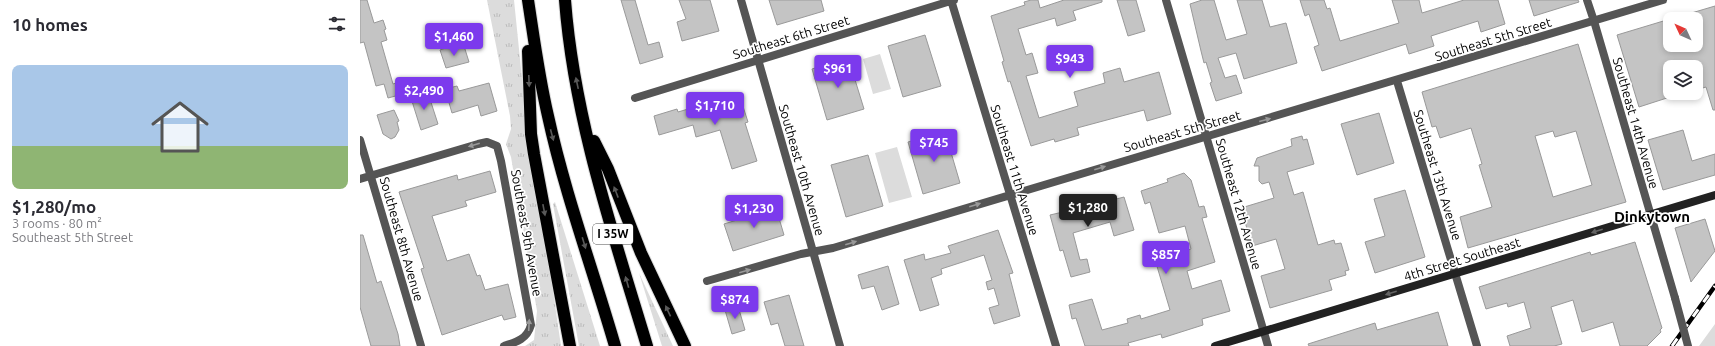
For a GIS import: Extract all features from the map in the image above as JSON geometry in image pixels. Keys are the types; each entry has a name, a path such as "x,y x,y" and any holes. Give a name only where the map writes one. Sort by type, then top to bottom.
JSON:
{"highway":[{"path":"527,0 531,134 570,346"},
{"name":"I 35W","path":"527,0 537,66 548,117 568,192 615,346"},
{"name":"I 35W","path":"565,0 570,50 600,192 647,346"},
{"path":"584,122 608,169 641,253 685,346"}],"main road":[{"name":"4th Street Southeast","path":"1215,346 1715,195"}],"street":[{"name":"Southeast 10th Avenue","path":"741,0 840,346"},
{"name":"Southeast 6th Street","path":"634,98 952,0"},
{"name":"Southeast 11th Avenue","path":"952,0 1056,346"},
{"name":"Southeast 12th Avenue","path":"1166,0 1268,346"},
{"name":"Southeast 14th Avenue","path":"1587,0 1688,346"},
{"name":"Southeast 5th Street","path":"707,281 833,248 1206,136 1397,81 1663,0"},
{"name":"Southeast 13th Avenue","path":"1397,81 1477,346"},
{"name":"Southeast 8th Avenue","path":"360,140 421,346"},
{"name":"Southeast 9th Avenue","path":"371,176 487,142 497,146 531,325 529,333 523,338 504,346"},
{"path":"360,179 371,176"}],"green space":[{"path":"487,0 514,0 527,128 561,346 525,346 534,340 537,311 511,157 506,144 511,129 510,116"},
{"path":"880,54 891,89 873,94 863,59"},
{"path":"897,147 912,197 889,203 875,153"},
{"path":"555,202 600,346 579,346 553,204"},
{"path":"639,273 673,346 662,346"},
{"path":"1715,324 1715,346 1699,346"}],"building":[{"path":"360,0 367,0 374,23 383,20 387,40 381,42 393,84 399,82 403,94 388,98 384,84 376,86 364,42 360,43"},
{"path":"621,0 635,0 648,45 659,42 663,57 640,64"},
{"path":"679,0 710,0 719,31 682,41 677,22 686,19"},
{"path":"769,0 821,0 824,11 777,25"},
{"path":"1038,0 1040,8 1064,0 1102,0 1102,2 1073,11 1076,20 1057,26 1055,18 1018,29 1026,55 1032,53 1038,73 1026,76 1039,118 1078,106 1074,92 1105,83 1103,73 1120,68 1124,82 1159,72 1171,114 1147,121 1144,110 1077,128 1079,135 1055,142 1054,139 1031,146 1010,81 1008,82 1002,62 1004,61 991,16 1025,5 1024,2"},
{"path":"1117,0 1136,0 1145,31 1128,36"},
{"path":"1202,0 1214,0 1226,40 1247,34 1237,0 1262,0 1270,27 1286,23 1297,63 1244,79 1236,53 1218,58 1225,78 1236,75 1242,93 1216,101 1210,83 1212,82 1206,62 1204,63 1190,4"},
{"path":"1300,0 1324,0 1327,9 1330,8 1340,41 1399,23 1392,0 1419,0 1422,13 1464,0 1498,0 1505,24 1481,32 1478,21 1431,36 1434,46 1409,54 1406,44 1322,71 1314,47 1319,45 1309,14 1305,16"},
{"path":"1529,0 1578,0 1579,2 1534,16"},
{"path":"1715,6 1715,110 1713,110 1706,87 1703,88 1703,60 1663,60 1663,99 1639,107 1617,35 1663,21 1663,52 1703,52 1703,12 1695,12"},
{"path":"925,35 941,86 903,97 888,46"},
{"path":"1578,44 1626,202 1468,248 1460,217 1492,207 1479,165 1482,164 1471,128 1440,138 1436,126 1432,127 1422,92","holes":["1553,131 1555,137 1576,131 1592,185 1553,197 1535,136"]},
{"path":"451,46 452,50 464,46 469,62 446,68 440,50"},
{"path":"848,57 864,109 827,120 812,69"},
{"path":"489,83 497,111 481,116 478,105 452,113 445,89 457,86 459,91"},
{"path":"428,93 438,124 421,130 411,98"},
{"path":"739,94 748,122 745,123 757,161 732,169 720,130 696,137 693,125 659,135 654,116 677,109 678,112"},
{"path":"394,110 399,121 397,122 399,130 395,137 391,139 383,134 377,115"},
{"path":"1379,113 1394,163 1357,175 1341,124"},
{"path":"1683,130 1692,161 1715,154 1715,175 1663,190 1648,140"},
{"path":"945,132 960,183 923,194 908,142"},
{"path":"1302,136 1303,140 1307,139 1314,164 1287,172 1294,195 1303,192 1318,245 1334,240 1335,244 1341,243 1349,270 1345,271 1346,275 1329,280 1332,290 1270,308 1261,276 1285,269 1276,239 1252,246 1241,208 1274,198 1269,182 1262,184 1259,181 1259,166 1254,166 1257,158 1292,146 1291,139"},
{"path":"868,155 883,206 846,217 831,165"},
{"path":"490,171 496,192 465,201 467,206 432,216 447,261 469,254 477,276 480,275 485,290 508,284 516,317 504,320 502,315 442,335 421,269 424,268 399,192 457,175 458,180"},
{"path":"1184,173 1191,180 1199,207 1204,206 1207,217 1202,218 1215,262 1187,271 1192,289 1221,280 1230,311 1202,319 1203,325 1162,338 1161,334 1128,343 1129,346 1085,346 1076,318 1072,319 1069,305 1092,299 1102,330 1128,323 1127,319 1140,315 1141,319 1170,310 1156,263 1184,255 1183,252 1191,249 1185,226 1159,233 1150,202 1145,204 1141,191 1168,182 1167,179"},
{"path":"1405,190 1425,257 1375,273 1365,242 1385,236 1374,199"},
{"path":"1124,197 1134,230 1114,236 1110,222 1073,233 1080,260 1087,259 1090,272 1071,277 1063,250 1060,251 1050,215"},
{"path":"776,208 784,235 733,251 724,224"},
{"path":"1705,219 1715,251 1691,282 1675,228"},
{"path":"998,230 1013,273 1009,274 1020,316 994,324 989,308 999,305 994,288 988,290 986,282 992,280 984,255 941,269 942,274 931,278 939,305 920,311 904,260 924,254 925,260 951,253 948,246"},
{"path":"360,235 363,235 377,283 381,281 398,334 400,346 371,346 360,307"},
{"path":"1635,242 1662,328 1660,330 1661,332 1647,346 1620,346 1613,322 1582,332 1573,300 1551,307 1562,344 1554,346 1510,346 1507,336 1531,328 1524,302 1508,307 1507,303 1486,309 1479,287 1590,252 1591,255"},
{"path":"888,266 899,304 882,310 874,286 862,289 858,275"},
{"path":"789,295 804,346 785,346 778,323 771,325 764,302"},
{"path":"738,306 745,330 732,334 725,310"},
{"path":"1438,312 1448,346 1309,346 1308,344 1375,323 1377,330"}],"railway":[{"path":"1672,346 1715,286"}],"district":[{"name":"Dinkytown","path":"1652,217"}]}
